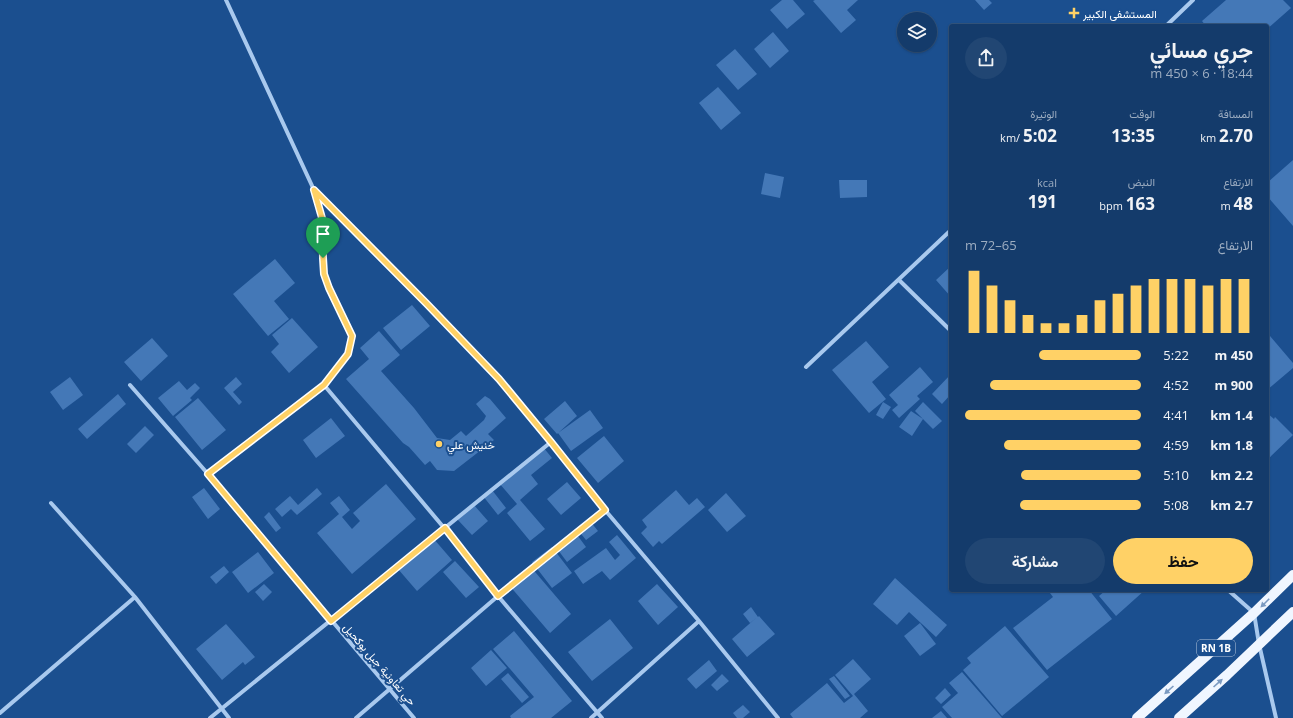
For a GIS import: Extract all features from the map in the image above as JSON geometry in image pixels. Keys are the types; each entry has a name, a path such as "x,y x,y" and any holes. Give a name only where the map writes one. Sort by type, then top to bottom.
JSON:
{"main road":[{"name":"RN 1B","path":"1137,718 1254,614 1293,575"},
{"name":"RN 1B","path":"1179,718 1293,612"}],"street":[{"path":"208,474 324,385 348,354 352,336 329,288 324,274 322,218 314,190 226,0"},
{"path":"1168,24 1193,0"},
{"path":"314,190 499,379 605,510 699,621 778,718"},
{"path":"806,367 949,232"},
{"path":"899,280 949,328"},
{"path":"324,385 445,528 498,596 602,718"},
{"name":"حي تعاونية جبل بوكحيل","path":"130,386 208,474 414,718"},
{"path":"210,718 551,442"},
{"path":"51,503 134,597 230,718"},
{"path":"356,718 498,596 605,510"},
{"path":"1230,592 1254,614 1259,644 1276,718"},
{"path":"0,713 134,597"},
{"path":"591,718 699,621"}],"building":[{"path":"782,0 793,0 805,14 787,29 770,10"},
{"path":"858,0 847,10 856,20 841,33 813,1"},
{"path":"975,0 989,0 992,3 984,10"},
{"path":"1226,0 1283,0 1291,8 1269,27 1269,24 1204,24 1202,21"},
{"path":"773,32 789,51 770,68 754,49"},
{"path":"735,49 757,74 738,90 716,65"},
{"path":"718,87 741,113 721,130 699,103"},
{"path":"1293,160 1293,226 1269,198 1269,181"},
{"path":"765,173 784,177 780,198 761,194"},
{"path":"839,180 867,180 867,197 840,198"},
{"path":"275,259 295,283 274,301 289,319 268,336 233,294"},
{"path":"949,268 949,295 936,280"},
{"path":"412,305 430,326 401,350 383,328"},
{"path":"292,318 318,347 289,373 271,352 279,344 272,335"},
{"path":"379,331 400,355 381,371 414,408 437,438 450,440 461,431 466,436 484,420 486,416 476,404 485,396 490,399 506,418 488,434 494,440 454,471 437,470 430,461 425,465 409,447 403,443 346,379 369,359 360,348"},
{"path":"1270,336 1293,363 1293,368 1269,388"},
{"path":"152,338 168,356 141,381 124,362"},
{"path":"866,341 889,367 872,382 886,399 869,413 832,370"},
{"path":"920,367 933,382 917,396 920,399 899,418 892,410 898,405 889,395"},
{"path":"949,376 949,396 942,404 932,394"},
{"path":"70,377 83,395 63,410 50,392"},
{"path":"236,377 242,384 233,392 242,402 239,405 224,388"},
{"path":"179,381 187,390 195,383 200,388 190,398 192,400 173,416 158,398"},
{"path":"118,394 126,404 87,439 78,429"},
{"path":"198,398 226,430 202,450 175,417"},
{"path":"565,401 577,416 557,434 544,419"},
{"path":"883,402 891,407 883,419 876,415"},
{"path":"923,402 942,421 933,429 915,411"},
{"path":"590,410 603,428 571,451 558,433"},
{"path":"911,411 923,419 912,436 899,427"},
{"path":"1269,415 1274,419 1275,417 1293,435 1269,458"},
{"path":"331,418 345,436 316,458 303,440"},
{"path":"145,426 154,435 136,453 127,444"},
{"path":"604,436 624,461 598,483 577,458"},
{"path":"543,447 552,458 531,475 538,484 520,500 545,529 530,541 507,513 517,504 499,483"},
{"path":"567,482 581,498 561,515 547,499"},
{"path":"386,484 416,519 352,574 317,533 339,514 330,503 339,496 350,510 342,517 352,529 360,521 353,513"},
{"path":"204,488 220,509 208,519 192,497"},
{"path":"317,488 322,494 297,515 291,509 282,517 275,509 290,496 298,505"},
{"path":"492,490 506,508 498,515 483,496"},
{"path":"676,490 689,505 697,498 705,507 662,544 659,541 653,547 641,533 647,527 642,520"},
{"path":"726,493 746,516 727,532 708,510"},
{"path":"474,505 488,521 472,535 457,519"},
{"path":"269,512 281,528 276,532 264,517"},
{"path":"590,521 598,531 586,540 578,530"},
{"path":"575,532 586,547 567,562 555,546"},
{"path":"617,535 636,558 610,580 602,571 583,584 574,571 606,548 615,560 620,555 609,542"},
{"path":"433,538 452,560 417,591 398,569"},
{"path":"552,547 572,573 552,588 532,562"},
{"path":"258,552 274,573 248,593 232,572"},
{"path":"455,561 479,587 466,598 443,572"},
{"path":"224,566 229,572 216,584 210,577"},
{"path":"530,566 571,614 550,633 509,585"},
{"path":"895,578 947,625 936,637 909,612 897,625 873,604"},
{"path":"264,584 272,592 263,601 255,592"},
{"path":"657,584 678,607 658,625 638,601"},
{"path":"1091,592 1112,619 1047,670 1013,628 1053,597 1050,593"},
{"path":"1104,592 1143,592 1116,616 1099,596"},
{"path":"751,607 758,617 759,616 775,634 747,657 732,639 756,618 750,623 743,614"},
{"path":"610,619 633,648 592,681 568,652"},
{"path":"920,623 936,644 920,656 904,636"},
{"path":"226,624 255,657 245,665 243,662 222,680 196,649"},
{"path":"1005,626 1049,677 1002,716 963,670 971,663 967,658"},
{"path":"514,631 572,701 551,718 511,718 510,716 534,697 493,649"},
{"path":"491,650 507,668 486,686 471,668"},
{"path":"853,659 871,679 854,694 868,711 860,718 793,718 790,714 827,683 844,703 853,696 835,675"},
{"path":"709,660 717,671 696,689 687,679"},
{"path":"962,672 1002,718 952,718 942,707 958,693 949,683"},
{"path":"508,673 529,697 522,703 501,679"},
{"path":"722,674 729,681 717,691 711,685"},
{"path":"834,676 850,696 845,699 829,679"},
{"path":"945,688 951,695 941,704 935,698"},
{"path":"743,705 750,712 743,718 737,718 733,713"},
{"path":"941,711 947,718 932,718"}],"place":[{"name":"المستشفى الكبير","path":"1074,13"},
{"name":"خنيش علي","path":"439,444"}],"route":[{"path":"314,190 499,379 605,510 498,596 445,528 331,621 208,474 324,385 348,354 352,336 329,288 324,274 323,258 322,218 314,190"}]}
